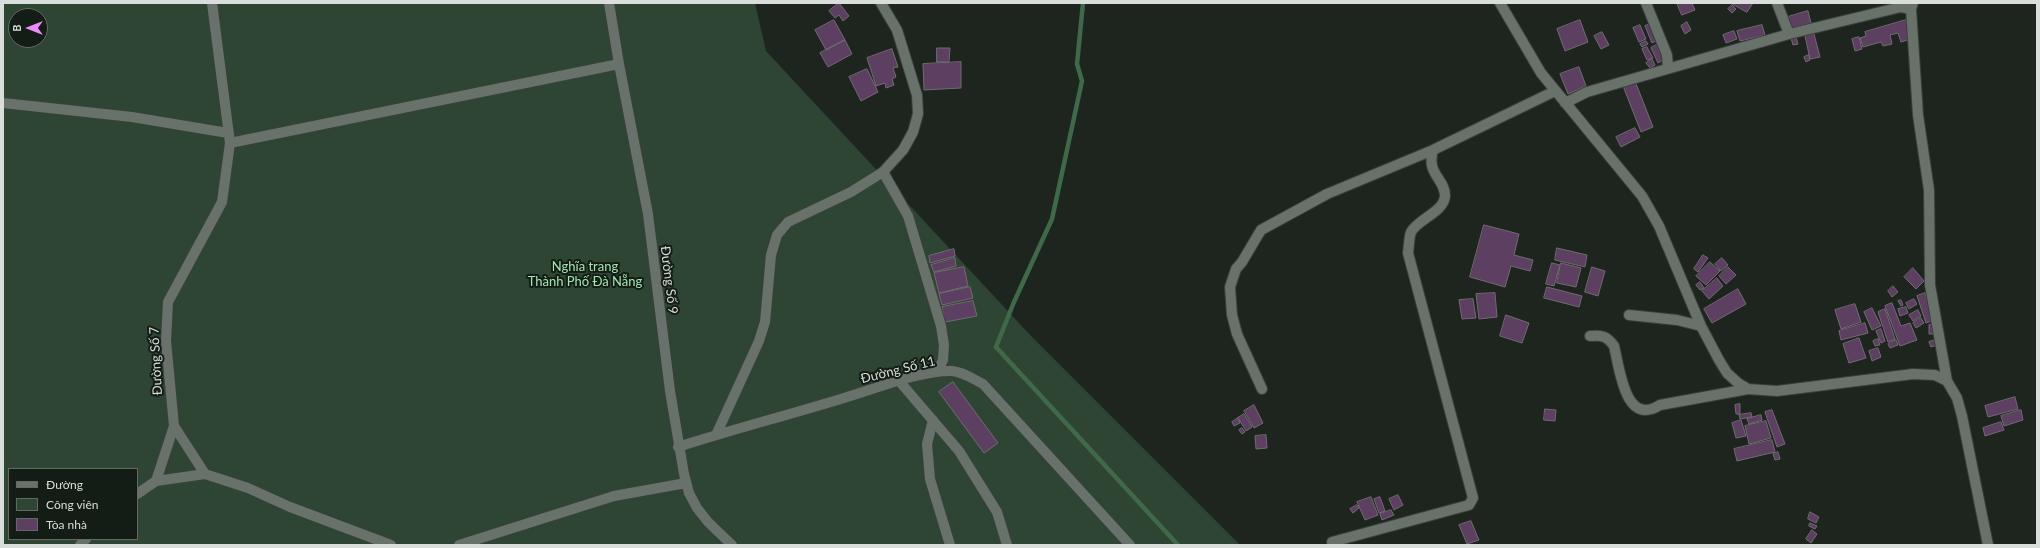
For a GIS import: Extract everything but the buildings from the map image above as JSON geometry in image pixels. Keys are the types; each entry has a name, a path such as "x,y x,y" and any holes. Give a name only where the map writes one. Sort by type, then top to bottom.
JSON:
{"street":[{"name":"Đường Số 7","path":"156,481 174,426 166,340 168,302 222,202 229,138 212,3"},
{"name":"Đường Số 9","path":"609,3 619,64 648,214 678,447 686,483 697,508 708,522 732,545"},
{"path":"716,435 759,342 765,322 771,255 777,235 788,222 851,192 883,172 903,150 913,132 918,114 917,95 897,30 881,3"},
{"path":"1646,3 1667,55 1668,68"},
{"path":"1777,3 1789,34"},
{"path":"1501,4 1532,59 1555,91 1642,196 1660,226 1701,326 1727,373 1738,383 1748,389"},
{"path":"1565,102 1587,92 1789,34 1901,7 1912,6 1918,115 1929,190 1930,285 1948,381 1957,398 1962,416 1988,545"},
{"path":"3,103 132,117 229,138 619,64"},
{"path":"1262,389 1237,334 1232,315 1230,287 1236,269 1242,262 1261,230 1327,194 1433,150 1555,91"},
{"path":"1332,542 1468,504 1473,498 1408,253 1411,232 1442,204 1445,196 1443,189 1432,170 1430,161 1433,150"},
{"path":"883,172 908,216 941,326 944,345 943,360 937,372"},
{"path":"1629,315 1677,320 1701,326"},
{"path":"1590,336 1605,336 1614,346 1628,397 1632,405 1638,410 1651,411 1660,405 1748,389 1777,391 1913,374 1936,375 1948,381"},
{"name":"Đường Số 11","path":"678,447 900,382 937,372 954,371 968,375 983,384 1130,545"},
{"path":"900,382 959,451 997,512 1008,545"},
{"path":"933,420 927,444 930,479 950,545"},
{"path":"174,426 205,474"},
{"path":"138,493 156,481 205,474 248,488 290,507 391,545"},
{"path":"459,545 614,496 686,483"},
{"path":"1000,545 1001,526"}],"green space":[{"name":"Nghĩa trang Thành Phố Đà Nẵng","path":"3,3 755,3 766,51 1031,336 1240,545 3,545"}],"waterway":[{"path":"1083,3 1077,64 1082,81 1052,219 1014,302 996,347 1178,545"}]}
